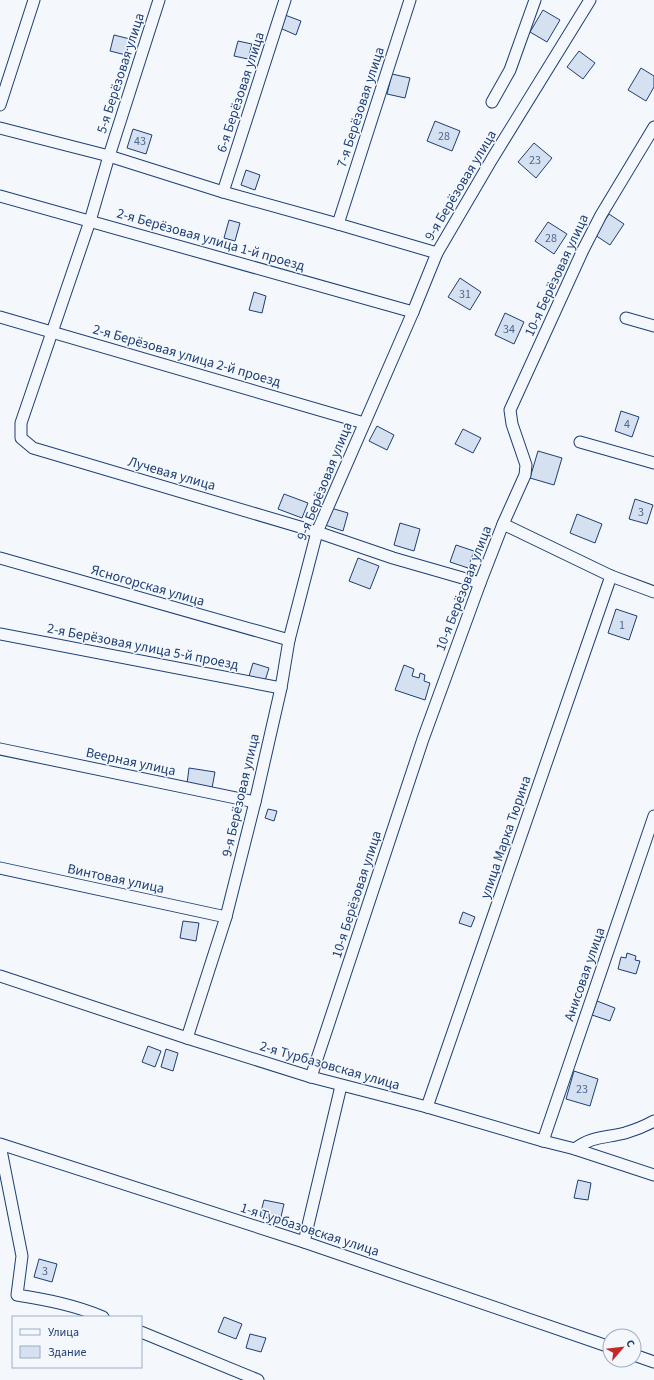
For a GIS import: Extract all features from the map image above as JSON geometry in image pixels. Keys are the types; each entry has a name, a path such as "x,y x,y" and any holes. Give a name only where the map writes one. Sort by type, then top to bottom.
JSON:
{"street":[{"path":"0,105 34,0"},
{"name":"5-я Берёзовая улица","path":"21,438 21,423 90,221 109,156 159,0"},
{"name":"6-я Берёзовая улица","path":"223,192 285,0"},
{"name":"7-я Берёзовая улица","path":"338,224 410,0"},
{"path":"492,102 510,70 535,0"},
{"name":"9-я Берёзовая улица","path":"187,1038 226,917 255,802 281,688 289,640 317,532 413,312 436,253 590,0"},
{"name":"10-я Берёзовая улица","path":"311,1077 423,739 480,583 503,524 525,475 526,464 512,424 510,410 594,229 654,127"},
{"path":"0,128 109,156 223,192 436,253"},
{"name":"2-я Берёзовая улица 1-й проезд","path":"0,196 413,312"},
{"name":"2-я Берёзовая улица 2-й проезд","path":"0,317 364,423"},
{"path":"626,318 654,326"},
{"name":"Лучевая улица","path":"21,438 33,448 317,532 393,558 480,583"},
{"path":"580,442 654,463"},
{"path":"503,524 611,576 654,592"},
{"name":"Ясногорская улица","path":"0,558 289,640"},
{"name":"улица Марка Тюрина","path":"427,1107 611,576"},
{"name":"2-я Берёзовая улица 5-й проезд","path":"0,634 281,688"},
{"name":"Веерная улица","path":"0,749 255,802"},
{"name":"Анисовая улица","path":"542,1141 654,816"},
{"name":"Винтовая улица","path":"0,868 226,917"},
{"name":"2-я Турбазовская улица","path":"0,976 187,1038 311,1077 341,1086 427,1107 542,1141 575,1149 654,1175"},
{"path":"304,1242 341,1086"},
{"path":"575,1149 591,1139 625,1133 646,1126 654,1121"},
{"path":"0,1144 22,1256 17,1295 58,1302 100,1316"},
{"name":"1-я Турбазовская улица","path":"0,1144 304,1242 602,1344"},
{"path":"142,1332 258,1380"},
{"path":"642,1358 654,1362"}],"building":[{"path":"543,10 560,20 547,42 530,32"},
{"path":"285,15 301,21 296,35 280,28"},
{"path":"114,35 130,39 126,55 110,51"},
{"path":"238,41 252,44 248,59 234,56"},
{"path":"579,51 595,63 583,79 567,67"},
{"path":"641,68 654,76 654,87 646,101 628,90"},
{"path":"392,74 410,78 405,98 387,94"},
{"path":"435,121 460,131 452,151 427,141"},
{"path":"133,129 152,135 146,154 127,148"},
{"path":"534,143 552,158 536,178 518,162"},
{"path":"246,170 260,175 255,190 241,185"},
{"path":"609,214 624,224 610,245 595,235"},
{"path":"229,220 240,223 235,241 224,238"},
{"path":"548,222 567,234 554,254 535,241"},
{"path":"460,278 481,292 470,310 448,297"},
{"path":"254,292 266,296 262,313 249,310"},
{"path":"505,313 524,322 514,344 495,335"},
{"path":"621,411 639,417 632,437 615,431"},
{"path":"377,426 394,435 387,450 369,441"},
{"path":"463,429 481,438 473,453 455,444"},
{"path":"538,451 562,458 554,485 530,478"},
{"path":"284,494 308,503 302,518 278,509"},
{"path":"635,499 653,505 647,524 629,519"},
{"path":"331,508 348,513 343,531 325,525"},
{"path":"577,514 602,524 595,543 570,533"},
{"path":"400,523 420,529 414,551 394,545"},
{"path":"456,545 474,551 468,568 450,562"},
{"path":"358,558 379,566 370,589 349,581"},
{"path":"616,609 637,616 629,640 608,633"},
{"path":"253,663 269,668 265,681 249,676"},
{"path":"404,665 414,669 412,676 419,678 420,673 425,675 424,681 430,683 425,700 395,690"},
{"path":"189,768 215,772 212,788 187,784"},
{"path":"268,809 277,811 274,821 265,818"},
{"path":"463,912 475,917 471,927 459,923"},
{"path":"183,921 199,923 196,941 180,938"},
{"path":"627,953 636,956 635,960 640,961 636,974 618,969 621,957 626,958"},
{"path":"597,1001 615,1008 610,1021 592,1015"},
{"path":"148,1046 161,1051 155,1067 142,1062"},
{"path":"166,1049 178,1053 173,1071 161,1067"},
{"path":"574,1071 598,1079 590,1106 566,1099"},
{"path":"578,1180 591,1183 588,1200 574,1198"},
{"path":"264,1200 284,1204 280,1221 260,1216"},
{"path":"39,1259 57,1264 52,1282 34,1277"},
{"path":"224,1317 242,1324 236,1339 218,1332"},
{"path":"250,1334 266,1338 261,1352 246,1348"}]}
